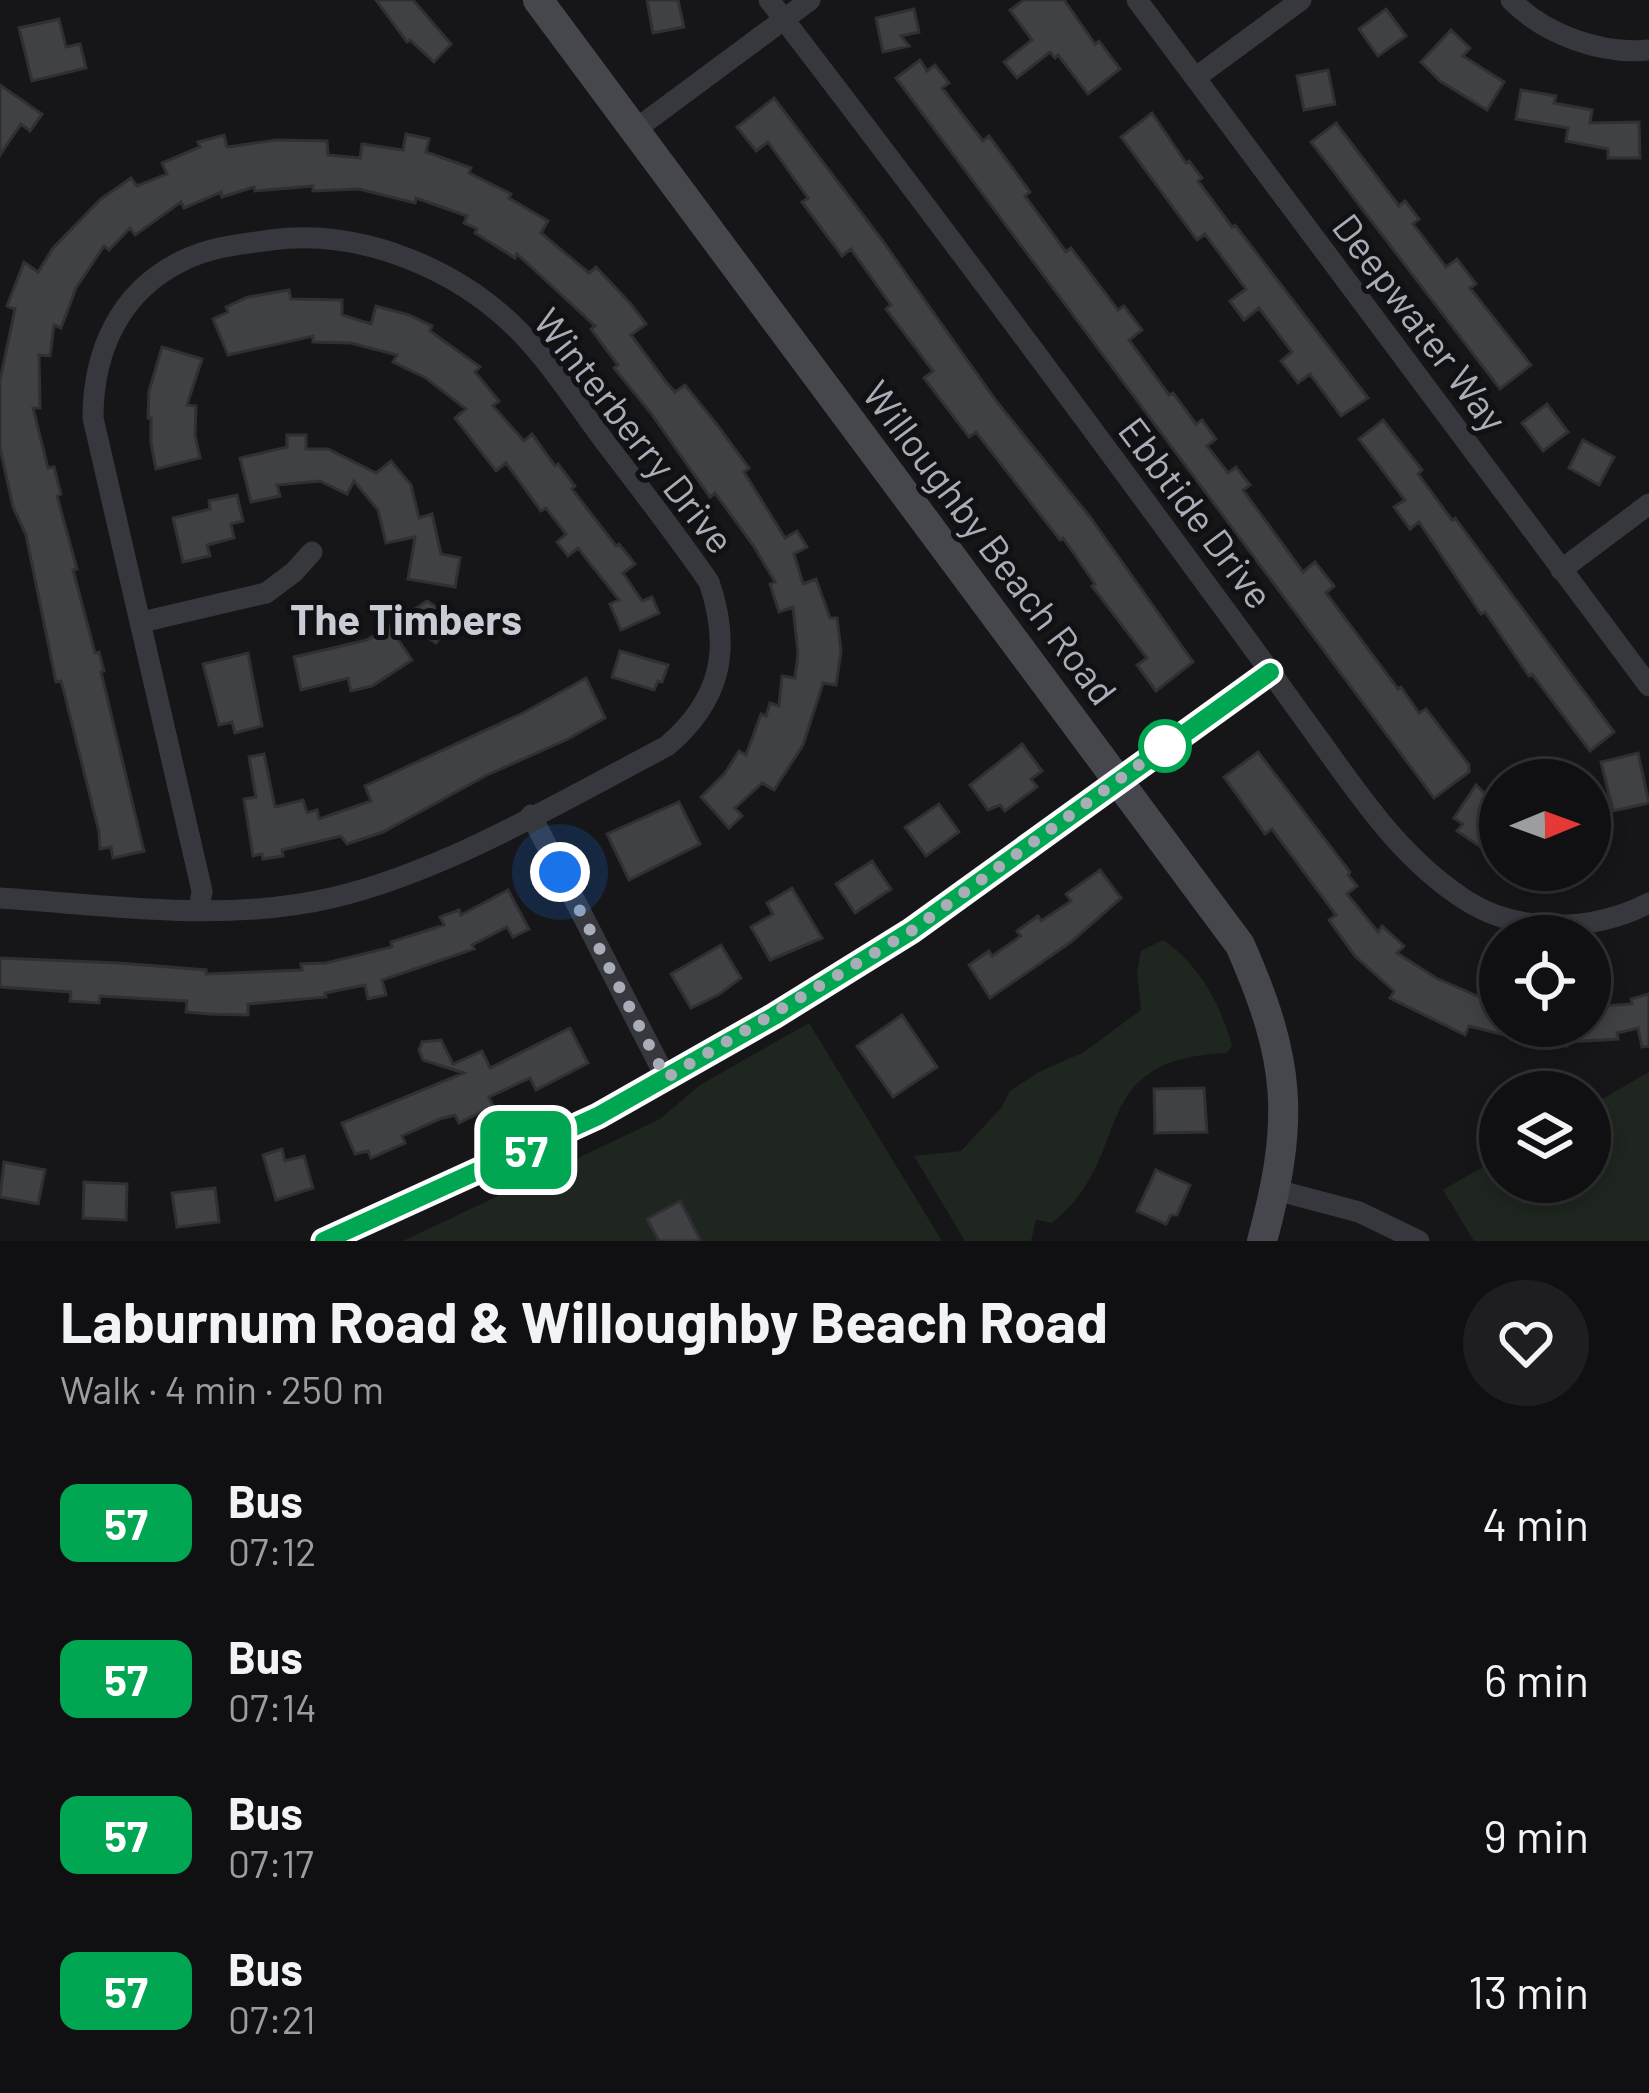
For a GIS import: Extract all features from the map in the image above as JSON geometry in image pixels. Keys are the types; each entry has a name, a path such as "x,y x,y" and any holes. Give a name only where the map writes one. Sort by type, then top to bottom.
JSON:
{"street":[{"name":"Willoughby Beach Road","path":"538,0 1240,945 1269,1012 1283,1077 1285,1123 1276,1190 1262,1241"},
{"name":"Ebbtide Drive","path":"769,0 1364,802 1418,866 1472,904 1527,922 1576,926 1624,916 1649,903"},
{"path":"636,129 810,0"},
{"name":"Deepwater Way","path":"1137,0 1649,686"},
{"path":"1195,78 1301,0"},
{"path":"1511,0 1552,31 1599,46 1649,50"},
{"name":"Winterberry Drive","path":"0,898 200,910 263,908 348,893 439,861 667,746 693,724 712,692 718,668 718,607 709,582 521,333 448,277 389,253 349,243 284,238 196,254 143,285 103,346 93,382 93,418 202,891 200,910"},
{"path":"1561,570 1649,505"},
{"path":"142,622 266,593 312,551"},
{"path":"324,1241 598,1116 911,931 1270,672"},
{"path":"531,815 666,1078"},
{"path":"1276,1190 1359,1212 1419,1241"}],"shaded area":[{"path":"1163,940 1207,987 1232,1046 1227,1053 1181,1059 1151,1073 1131,1091 1078,1196 1052,1223 1036,1220 1031,1241 965,1241 914,1156 961,1151 1001,1108 1010,1091 1084,1052 1141,1010 1137,973 1141,951"},
{"path":"809,1023 942,1241 403,1241 660,1119 700,1085"},
{"path":"1649,1072 1649,1241 1474,1241 1443,1190 1479,1169 1479,1203 1611,1203 1611,1094"}],"building":[{"path":"376,0 413,0 451,44 434,62 407,42"},
{"path":"647,0 678,0 684,27 653,33"},
{"path":"1024,0 1064,0 1095,44 1099,41 1120,69 1088,94 1058,55 1055,58 1050,52 1017,78 1004,62 1032,40 1010,10"},
{"path":"914,9 919,32 901,36 909,46 883,52 876,18"},
{"path":"1386,9 1406,36 1378,56 1359,29"},
{"path":"59,19 66,47 80,44 86,68 32,81 19,28"},
{"path":"1451,30 1470,48 1463,56 1504,82 1487,110 1440,81 1421,62"},
{"path":"920,60 927,71 935,65 949,83 942,88 983,141 989,136 1066,252 1071,248 1118,310 1124,306 1142,330 1129,340 1169,395 1173,393 1196,424 1202,420 1216,439 1207,446 1228,473 1236,467 1250,485 1243,490 1303,572 1315,562 1334,586 1326,593 1398,689 1419,713 1426,709 1469,765 1469,772 1434,798 896,78"},
{"path":"1328,70 1335,104 1304,110 1297,76"},
{"path":"0,85 42,114 30,131 21,124 0,155"},
{"path":"1521,90 1556,96 1554,103 1592,110 1590,123 1639,122 1640,158 1608,158 1608,149 1566,141 1568,128 1516,119"},
{"path":"774,98 997,402 1090,517 1193,662 1156,691 1137,665 1147,658 1092,586 1095,584 1063,538 976,432 969,437 924,378 933,371 886,309 891,305 851,249 842,256 802,202 808,198 768,142 756,151 737,127"},
{"path":"1152,113 1232,227 1368,398 1341,416 1310,374 1298,383 1281,361 1292,352 1259,308 1244,320 1230,301 1246,289 1205,234 1197,240 1121,137"},
{"path":"1336,123 1399,206 1405,201 1419,219 1413,224 1446,267 1457,259 1476,284 1470,288 1531,365 1500,389 1311,142"},
{"path":"406,134 429,139 426,152 471,168 469,173 511,194 509,198 548,221 541,233 589,273 596,267 630,303 646,324 631,335 675,392 685,385 715,422 749,468 744,472 785,538 797,531 807,547 794,554 803,584 816,579 830,618 837,618 841,651 836,685 823,683 803,745 774,790 762,783 735,808 742,816 729,828 701,797 739,751 746,755 770,703 779,706 782,676 795,678 798,653 793,607 779,612 770,584 775,582 753,545 715,493 710,497 614,368 618,365 591,329 595,326 517,254 515,258 475,233 477,229 464,223 467,216 416,198 415,203 359,189 313,191 313,186 255,191 254,187 222,197 221,192 184,208 181,202 135,235 130,228 109,250 104,246 76,288 61,328 54,325 50,356 39,355 40,408 33,408 48,468 54,467 61,494 57,496 77,569 73,570 104,671 144,851 113,858 111,847 100,849 64,692 61,681 56,682 26,535 13,507 0,448 0,380 15,309 7,306 24,262 38,272 53,248 101,199 131,178 137,186 167,174 162,163 200,147 198,142 224,135 227,147 277,140 327,141 328,155 360,158 362,144 403,150"},
{"path":"289,290 291,299 342,300 342,315 371,324 376,306 409,315 432,326 430,331 480,367 475,372 499,401 493,406 524,441 532,434 558,464 575,486 572,489 635,564 623,573 642,601 652,597 659,613 621,630 610,604 619,600 578,548 568,556 557,542 566,534 546,508 541,511 506,463 496,471 455,418 466,409 426,378 393,362 397,355 351,343 313,342 313,336 228,355 213,319 248,297"},
{"path":"162,347 202,359 187,405 196,406 200,458 156,469 149,391"},
{"path":"1547,404 1568,432 1543,451 1522,423"},
{"path":"1383,420 1422,470 1418,474 1452,520 1614,732 1590,751 1485,612 1481,614 1419,522 1410,529 1394,507 1405,500 1359,439"},
{"path":"287,435 306,435 306,449 328,449 376,473 391,461 411,485 419,518 432,514 441,554 460,558 455,587 408,579 415,537 386,543 378,510 354,481 347,494 320,481 277,485 280,496 251,502 240,458 287,447"},
{"path":"1583,440 1614,457 1599,485 1569,468"},
{"path":"237,495 243,521 231,524 234,538 207,545 210,556 183,562 173,518 210,509 209,501"},
{"path":"427,601 453,618 436,643 400,619"},
{"path":"389,626 412,660 372,686 351,691 348,678 301,690 294,657 367,640"},
{"path":"620,651 668,665 662,682 654,690 612,677"},
{"path":"248,653 262,726 235,733 232,722 219,725 203,664"},
{"path":"586,678 605,718 568,739 487,775 383,832 347,844 341,836 282,850 283,856 253,856 244,799 256,797 249,757 264,754 275,807 303,800 307,813 317,810 319,819 371,801 365,786 523,713"},
{"path":"1022,744 1042,771 1031,779 1037,787 1005,811 1000,805 988,810 970,785"},
{"path":"1258,752 1350,872 1357,886 1347,894 1378,932 1382,926 1404,946 1397,953 1436,978 1479,997 1479,1029 1469,1026 1465,1035 1390,998 1394,991 1355,956 1329,920 1336,915 1272,829 1265,834 1224,777"},
{"path":"1638,753 1649,803 1613,811 1611,760"},
{"path":"1476,785 1479,846 1457,831 1463,824 1454,818"},
{"path":"679,802 700,844 629,880 607,834"},
{"path":"939,804 959,832 926,856 905,827"},
{"path":"872,861 891,889 855,913 836,884"},
{"path":"1100,870 1121,898 1071,942 990,998 969,965 1021,936 1017,931 1038,916 1041,921 1071,901 1066,894"},
{"path":"792,888 822,938 770,960 751,927 773,914 767,903"},
{"path":"508,890 529,929 513,937 507,927 472,945 474,949 382,980 386,995 368,999 365,985 325,993 326,997 248,1004 248,1015 209,1014 186,1012 187,1001 100,996 99,1003 70,1001 71,992 0,987 0,958 119,963 206,970 206,974 302,970 301,964 326,963 392,947 391,942 444,925 440,917 459,910 461,915"},
{"path":"721,945 741,978 691,1008 671,974"},
{"path":"1649,994 1649,1046 1642,1047 1638,1028 1617,1033 1618,1039 1611,1039 1611,1006 1632,1004 1631,999"},
{"path":"902,1015 937,1067 893,1097 857,1046"},
{"path":"570,1028 588,1063 536,1090 530,1078 489,1097 493,1106 459,1123 455,1115 440,1119 402,1136 405,1143 371,1158 368,1151 355,1154 342,1123 464,1073 423,1060 422,1042 441,1040 453,1064 482,1051 490,1068"},
{"path":"1204,1088 1207,1132 1155,1133 1154,1089"},
{"path":"282,1149 285,1161 304,1156 313,1188 276,1200 263,1155"},
{"path":"4,1162 45,1170 38,1204 0,1197"},
{"path":"1156,1170 1190,1185 1177,1215 1171,1215 1166,1224 1137,1211"},
{"path":"84,1182 127,1184 126,1220 83,1218"},
{"path":"215,1188 219,1222 177,1227 172,1193"},
{"path":"680,1201 701,1241 659,1241 647,1219"}],"bus line":[{"name":"57","path":"324,1241 598,1116 774,1016 911,931 1270,672"}],"district":[{"name":"The Timbers","path":"406,618"}],"route":[{"path":"560,872 666,1078 911,931 1165,746"}]}
